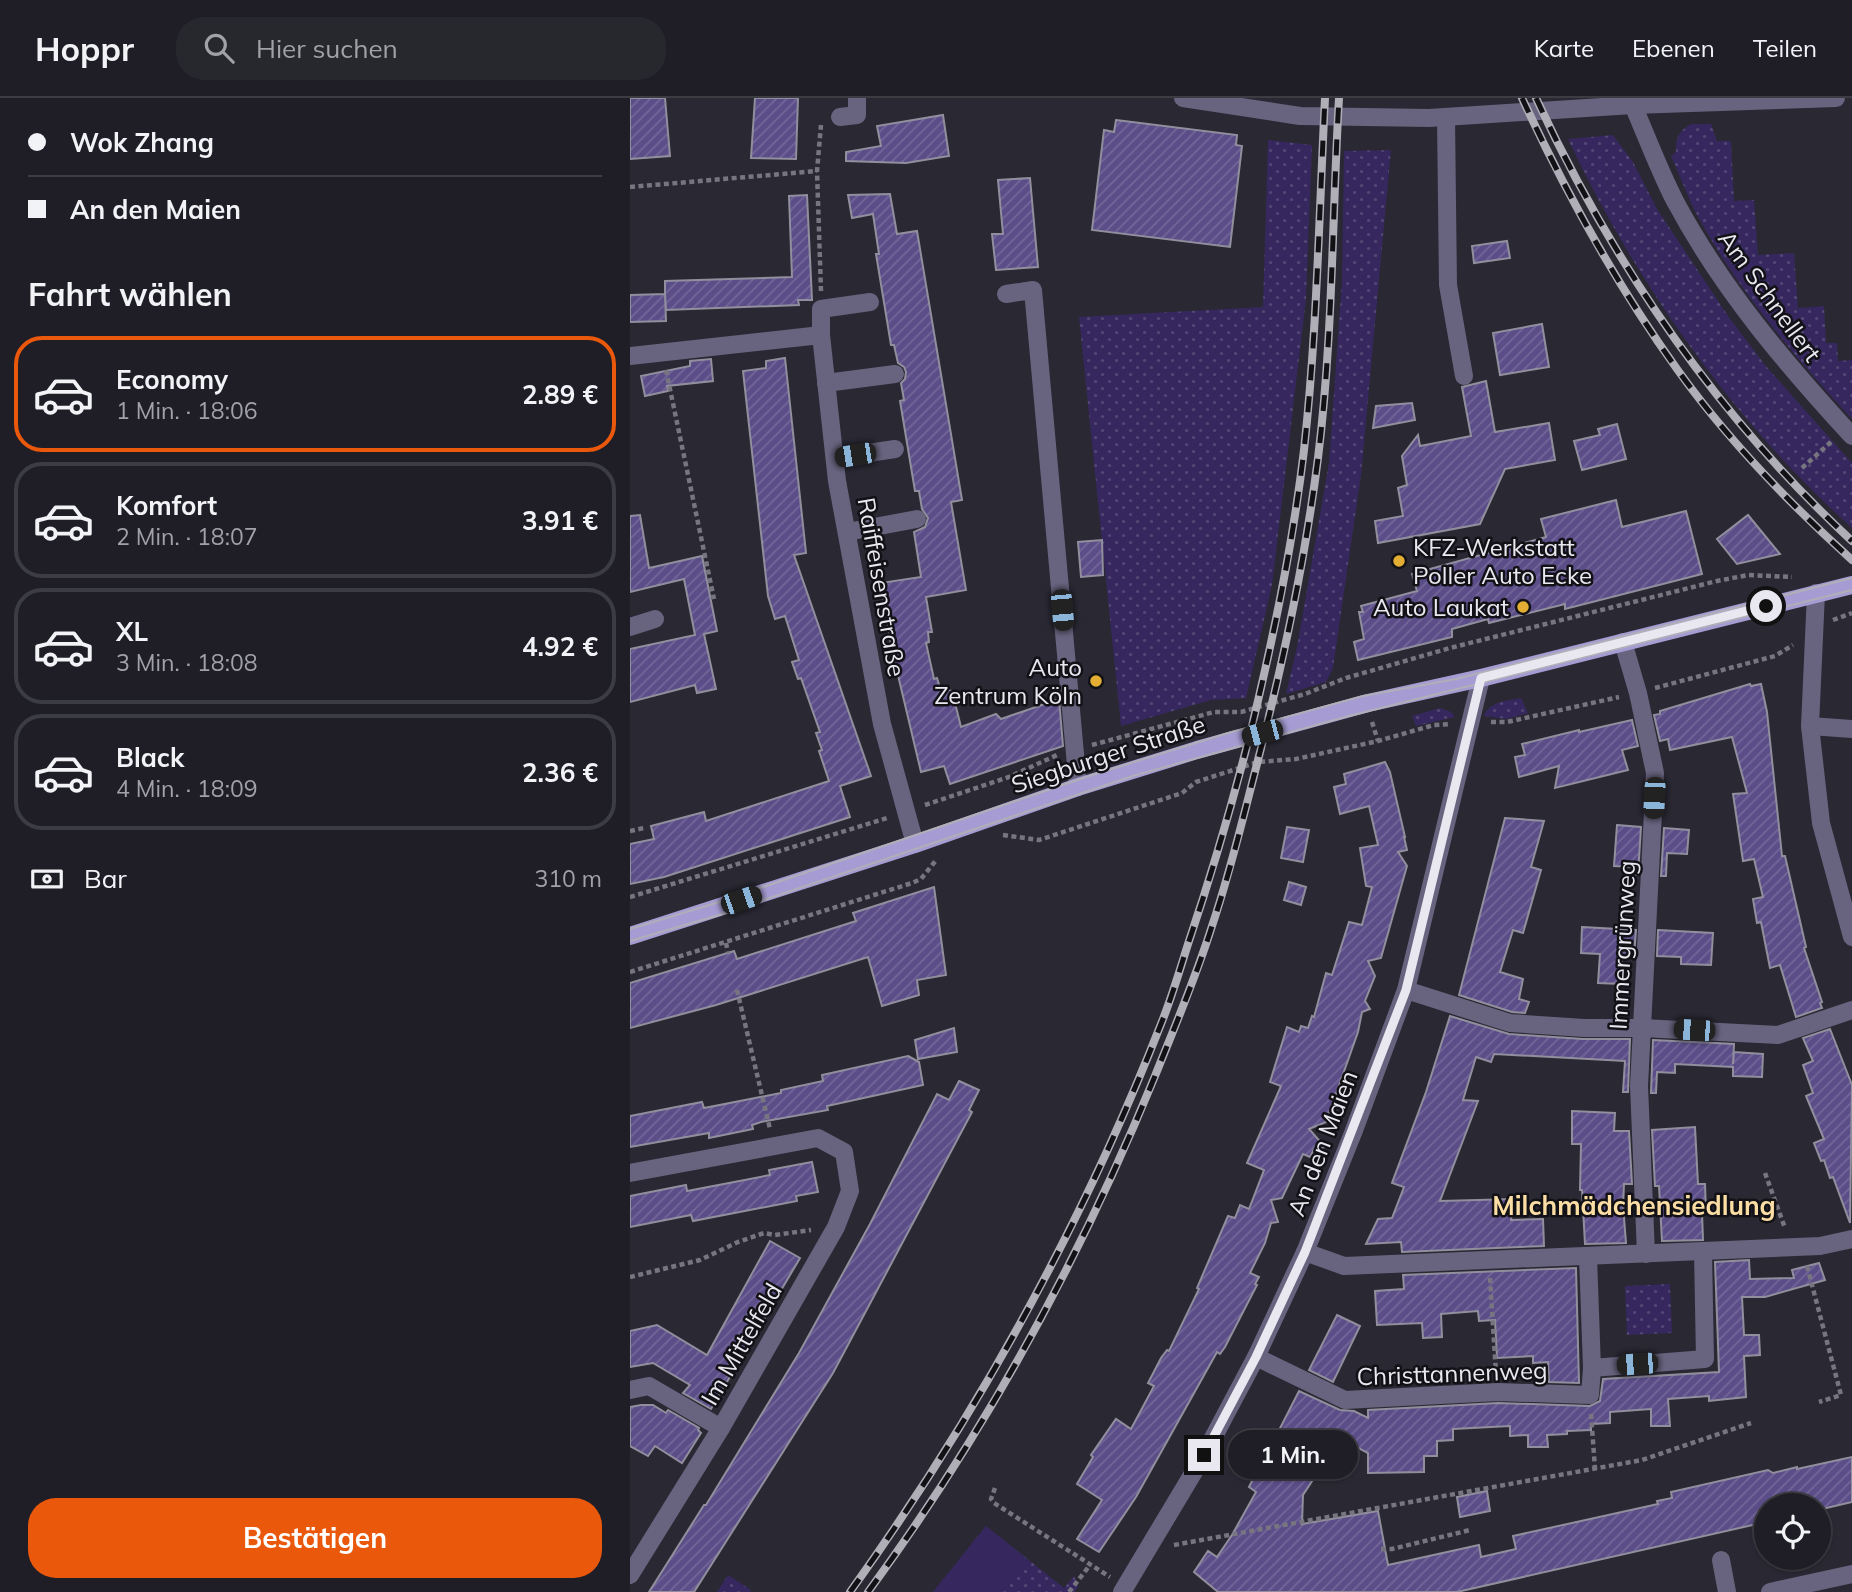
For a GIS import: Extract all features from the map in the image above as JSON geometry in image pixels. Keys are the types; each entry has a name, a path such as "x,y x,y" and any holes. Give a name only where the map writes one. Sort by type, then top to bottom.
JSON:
{"main road":[{"name":"Siegburger Straße","path":"630,936 1197,750 1356,707 1852,584"}],"street":[{"path":"840,117 857,115 857,98"},
{"path":"1183,98 1232,102 1300,116 1446,117 1631,102 1836,98"},
{"name":"Am Schnellert","path":"1631,102 1675,200 1728,289 1794,373 1852,436"},
{"path":"1446,117 1448,285 1464,376"},
{"path":"1006,294 1033,290 1078,787"},
{"path":"821,309 870,302"},
{"name":"Raiffeisenstraße","path":"821,309 826,383 847,531 882,724 915,844"},
{"path":"630,356 821,335"},
{"path":"826,383 895,374"},
{"path":"835,458 895,449"},
{"path":"847,531 917,519"},
{"path":"1815,593 1810,726 1821,824 1852,937"},
{"path":"630,627 655,618"},
{"name":"Immergrünweg","path":"1623,642 1638,692 1655,773 1639,1086 1646,1254"},
{"name":"An den Maien","path":"1124,1589 1204,1455 1256,1357 1305,1252 1406,990 1481,678"},
{"path":"1810,726 1852,729"},
{"path":"1406,990 1510,1024 1584,1028 1778,1035 1852,1010"},
{"name":"Im Mittelfeld","path":"630,1575 721,1428 836,1227 850,1191 844,1152 818,1138 774,1145"},
{"path":"630,1173 774,1145"},
{"path":"1305,1252 1344,1266 1820,1246 1852,1239"},
{"path":"1592,1368 1705,1359 1703,1252"},
{"path":"1588,1257 1592,1368 1590,1395"},
{"name":"Christtannenweg","path":"1256,1357 1345,1400 1498,1392 1590,1395"},
{"path":"630,1390 649,1387 721,1428"},
{"path":"1721,1560 1727,1592"},
{"path":"1770,1592 1852,1574"}],"path":[{"path":"821,124 817,171 821,309"},
{"path":"630,187 817,171"},
{"path":"663,353 714,599"},
{"path":"1802,468 1830,442"},
{"path":"630,897 1009,778 1074,750 1214,712 1241,712 1450,648 1717,581 1748,575 1794,577"},
{"path":"1479,722 1507,722 1569,709 1775,656 1839,617 1852,613"},
{"path":"997,835 1039,840 1182,793 1196,782 1240,767 1273,760 1296,759 1452,723"},
{"path":"630,831 644,828"},
{"path":"630,972 912,883 921,879 944,852"},
{"path":"726,943 729,953"},
{"path":"737,990 774,1145"},
{"path":"1765,1173 1798,1247 1841,1395 1819,1402"},
{"path":"630,1277 700,1260 764,1233 775,1235 836,1227"},
{"path":"1489,1262 1498,1392"},
{"path":"1590,1395 1595,1469"},
{"path":"1148,1549 1642,1460 1751,1423"},
{"path":"995,1488 991,1499 993,1503 1124,1589"},
{"path":"1381,1549 1392,1549 1470,1530"},
{"path":"1069,1592 1090,1565"}],"shaded area":[{"path":"1691,124 1711,124 1717,141 1731,141 1734,201 1754,200 1758,255 1794,253 1798,308 1824,306 1826,343 1837,343 1838,361 1852,360 1852,419 1768,322 1730,269 1697,215 1671,156 1676,152 1679,135"},
{"path":"1613,135 1633,162 1657,209 1728,316 1765,365 1852,463 1852,528 1767,443 1728,396 1656,297 1624,245 1568,139"},
{"path":"1268,140 1312,145 1306,299 1272,585 1246,698 1211,700 1121,726 1079,317 1263,307"},
{"path":"1391,150 1361,475 1333,668 1326,682 1286,694 1297,647 1329,463 1342,281 1344,151"},
{"path":"1521,698 1528,713 1507,719 1484,716 1494,705"},
{"path":"1440,708 1451,712 1455,717 1416,726 1412,716"},
{"path":"1670,1284 1672,1333 1627,1335 1625,1286"},
{"path":"986,1526 1064,1588 1074,1576 1078,1587 1074,1592 933,1592"},
{"path":"986,1526 1027,1559 1000,1592 933,1592"},
{"path":"728,1575 751,1590 750,1592 717,1592"}],"building":[{"path":"630,98 665,98 670,156 630,159"},
{"path":"755,98 798,98 796,159 751,158"},
{"path":"943,115 949,156 906,163 846,161 846,152 881,146 877,126"},
{"path":"1116,120 1237,135 1236,145 1242,146 1230,247 1092,230 1104,130 1114,132"},
{"path":"1030,178 1038,267 996,270 992,234 1003,234 998,180"},
{"path":"890,194 897,234 917,231 962,500 951,502 966,590 926,597 932,632 928,632 929,642 926,643 934,679 937,678 940,688 952,691 961,727 996,714 1001,719 1059,699 1063,746 950,784 944,766 921,772 892,650 881,583 921,577 914,532 925,527 928,518 922,509 919,491 915,491 900,401 904,400 901,383 906,372 898,363 894,345 891,345 876,254 879,254 873,214 852,218 848,195"},
{"path":"807,195 812,300 798,300 799,305 666,310 665,281 792,277 789,196"},
{"path":"1507,241 1510,258 1474,263 1472,246"},
{"path":"665,294 666,321 630,322 630,295"},
{"path":"1542,324 1549,367 1500,375 1493,333"},
{"path":"785,358 806,553 794,555 871,776 840,786 850,817 664,877 630,884 630,844 654,839 651,826 704,812 706,821 829,781 819,751 822,750 816,733 820,732 801,678 798,679 792,662 799,660 785,616 775,619 768,596 743,371 766,368 766,361"},
{"path":"711,359 713,381 667,386 668,391 645,396 641,376 690,366 690,361"},
{"path":"1486,381 1495,432 1549,423 1555,460 1505,469 1480,524 1378,543 1375,521 1403,516 1398,488 1407,485 1402,456 1418,435 1420,446 1471,436 1462,387"},
{"path":"1412,403 1415,420 1373,428 1376,406"},
{"path":"1617,424 1626,459 1582,470 1574,441 1600,435 1598,429"},
{"path":"1616,500 1622,527 1686,511 1702,574 1565,609 1565,604 1489,623 1488,619 1452,629 1452,637 1358,660 1354,642 1364,639 1359,612 1363,612 1361,606 1417,591 1412,574 1546,537 1541,519"},
{"path":"640,515 649,568 702,556 717,631 704,634 716,689 697,693 695,685 630,702 630,649 695,635 684,579 630,592 630,516"},
{"path":"1748,515 1780,554 1737,564 1717,539"},
{"path":"1102,540 1103,575 1081,577 1078,542"},
{"path":"1750,684 1761,684 1767,712 1782,856 1785,856 1806,947 1804,948 1822,1002 1822,1008 1796,1017 1780,965 1770,968 1761,922 1757,923 1753,899 1763,897 1754,859 1743,861 1733,794 1747,793 1732,737 1670,750 1668,739 1660,741 1654,715"},
{"path":"1632,720 1638,746 1622,750 1628,770 1555,788 1559,766 1519,777 1515,757 1525,755 1522,744"},
{"path":"1385,762 1390,772 1407,850 1398,852 1407,866 1381,958 1368,961 1375,976 1365,1001 1370,1009 1362,1012 1358,1032 1326,1122 1309,1129 1325,1147 1314,1149 1310,1157 1303,1154 1282,1198 1271,1200 1278,1222 1271,1223 1265,1243 1250,1273 1259,1277 1255,1284 1257,1285 1225,1347 1220,1354 1217,1352 1136,1497 1099,1552 1077,1539 1102,1500 1077,1484 1093,1457 1091,1455 1116,1419 1131,1429 1154,1386 1148,1383 1161,1358 1169,1351 1199,1289 1197,1288 1228,1216 1235,1218 1240,1205 1249,1209 1264,1170 1247,1163 1281,1086 1270,1082 1287,1027 1299,1032 1301,1026 1308,1028 1312,1016 1314,1017 1326,973 1332,975 1349,922 1362,925 1372,887 1366,886 1360,848 1378,845 1369,806 1340,814 1334,787 1346,784 1344,774"},
{"path":"1505,818 1544,821 1531,867 1541,870 1523,933 1513,930 1500,972 1523,979 1519,999 1529,1002 1525,1013 1512,1012 1459,995"},
{"path":"1617,825 1641,827 1638,875 1633,875 1634,867 1614,866"},
{"path":"1287,827 1309,830 1303,862 1281,858"},
{"path":"1664,828 1689,830 1687,854 1667,853 1666,876 1661,876"},
{"path":"1289,882 1306,887 1301,905 1284,900"},
{"path":"934,887 946,975 917,980 919,995 882,1006 868,957 716,1005 630,1028 630,983 734,951 737,959 856,921 853,913"},
{"path":"1582,927 1636,930 1634,956 1622,955 1621,984 1598,983 1600,954 1581,953"},
{"path":"1658,930 1713,933 1711,965 1681,964 1681,957 1657,956"},
{"path":"1450,1016 1509,1034 1630,1039 1628,1092 1623,1092 1625,1061 1494,1054 1491,1062 1476,1057 1463,1100 1478,1101 1440,1201 1514,1199 1511,1220 1543,1219 1544,1246 1402,1252 1401,1242 1366,1244 1378,1219 1392,1218 1404,1187 1392,1183 1426,1092"},
{"path":"954,1028 957,1052 918,1059 915,1040"},
{"path":"1830,1029 1852,1085 1850,1223 1833,1177 1830,1178 1814,1143 1824,1139 1806,1096 1813,1093 1803,1065 1813,1061 1803,1038"},
{"path":"1653,1040 1734,1044 1733,1064 1734,1052 1763,1054 1762,1077 1733,1076 1733,1067 1675,1064 1675,1073 1657,1072 1656,1093 1651,1093"},
{"path":"908,1056 919,1062 923,1085 827,1106 828,1110 761,1122 752,1125 753,1129 709,1138 709,1133 630,1147 630,1116 702,1102 704,1108 781,1093 781,1090 823,1081 822,1075"},
{"path":"959,1081 979,1090 969,1110 972,1112 833,1373 694,1592 649,1592 799,1353 937,1094 949,1100"},
{"path":"1572,1111 1615,1113 1614,1131 1629,1131 1632,1184 1624,1184 1626,1243 1585,1244 1580,1190 1581,1144 1572,1144"},
{"path":"1695,1127 1698,1184 1705,1184 1703,1240 1662,1241 1652,1130"},
{"path":"812,1162 818,1192 796,1196 797,1201 693,1221 691,1215 630,1227 630,1196 686,1185 687,1191 770,1175 769,1170"},
{"path":"770,1241 800,1258 711,1409 683,1393 690,1385 653,1363 630,1367 630,1331 657,1325 707,1355"},
{"path":"1749,1260 1750,1279 1794,1278 1792,1270 1819,1263 1825,1280 1765,1297 1742,1297 1744,1335 1759,1335 1760,1355 1744,1356 1746,1397 1709,1401 1709,1396 1668,1399 1670,1426 1651,1426 1651,1409 1610,1412 1610,1423 1591,1424 1591,1430 1547,1435 1548,1447 1528,1447 1528,1435 1510,1436 1510,1426 1453,1429 1453,1440 1437,1441 1437,1456 1424,1456 1424,1472 1368,1473 1368,1453 1340,1438 1336,1445 1326,1440 1307,1474 1314,1478 1303,1495 1302,1524 1378,1511 1388,1565 1479,1545 1481,1557 1516,1549 1513,1536 1658,1504 1657,1501 1672,1498 1671,1492 1768,1470 1773,1473 1852,1457 1852,1502 1831,1507 1831,1493 1754,1493 1754,1525 1457,1592 1218,1592 1194,1572 1208,1551 1217,1557 1232,1535 1256,1492 1249,1487 1265,1456 1264,1452 1273,1442 1299,1391 1340,1410 1354,1411 1368,1418 1368,1410 1498,1403 1590,1406 1600,1401 1603,1379 1719,1372 1715,1262"},
{"path":"1576,1268 1579,1383 1549,1382 1548,1362 1533,1363 1533,1356 1497,1358 1495,1320 1479,1321 1478,1311 1441,1314 1442,1337 1423,1338 1422,1323 1377,1325 1375,1291 1404,1289 1403,1275"},
{"path":"1337,1315 1360,1326 1333,1382 1309,1370"},
{"path":"653,1405 666,1413 668,1410 699,1428 701,1433 682,1463 655,1446 648,1456 630,1446 630,1407"},
{"path":"1487,1491 1490,1511 1460,1517 1457,1497"}],"tram line":[{"path":"630,929 716,903 1089,776 1228,733 1363,696 1456,679 1852,578"},
{"path":"630,941 719,915 1136,775 1345,717 1852,590"}],"railway":[{"path":"850,1592 941,1457 983,1388 1061,1247 1097,1174 1161,1024 1206,888 1252,726 1289,554 1304,450 1312,362 1325,98"},
{"path":"868,1592 952,1470 1062,1278 1155,1076 1219,906 1276,688 1313,497 1327,368 1339,98"},
{"path":"1522,98 1593,237 1633,304 1677,369 1760,469 1852,560"},
{"path":"1536,98 1599,220 1672,335 1756,442 1852,541"}],"place":[{"name":"KFZ-Werkstatt Poller Auto Ecke","path":"1399,561"},
{"name":"Auto Laukat","path":"1523,607"},
{"name":"Auto Zentrum Köln","path":"1096,681"}],"district":[{"name":"Milchmädchensiedlung","path":"1634,1205"}],"route":[{"path":"1204,1455 1256,1357 1305,1252 1406,990 1481,678 1766,606"}]}
